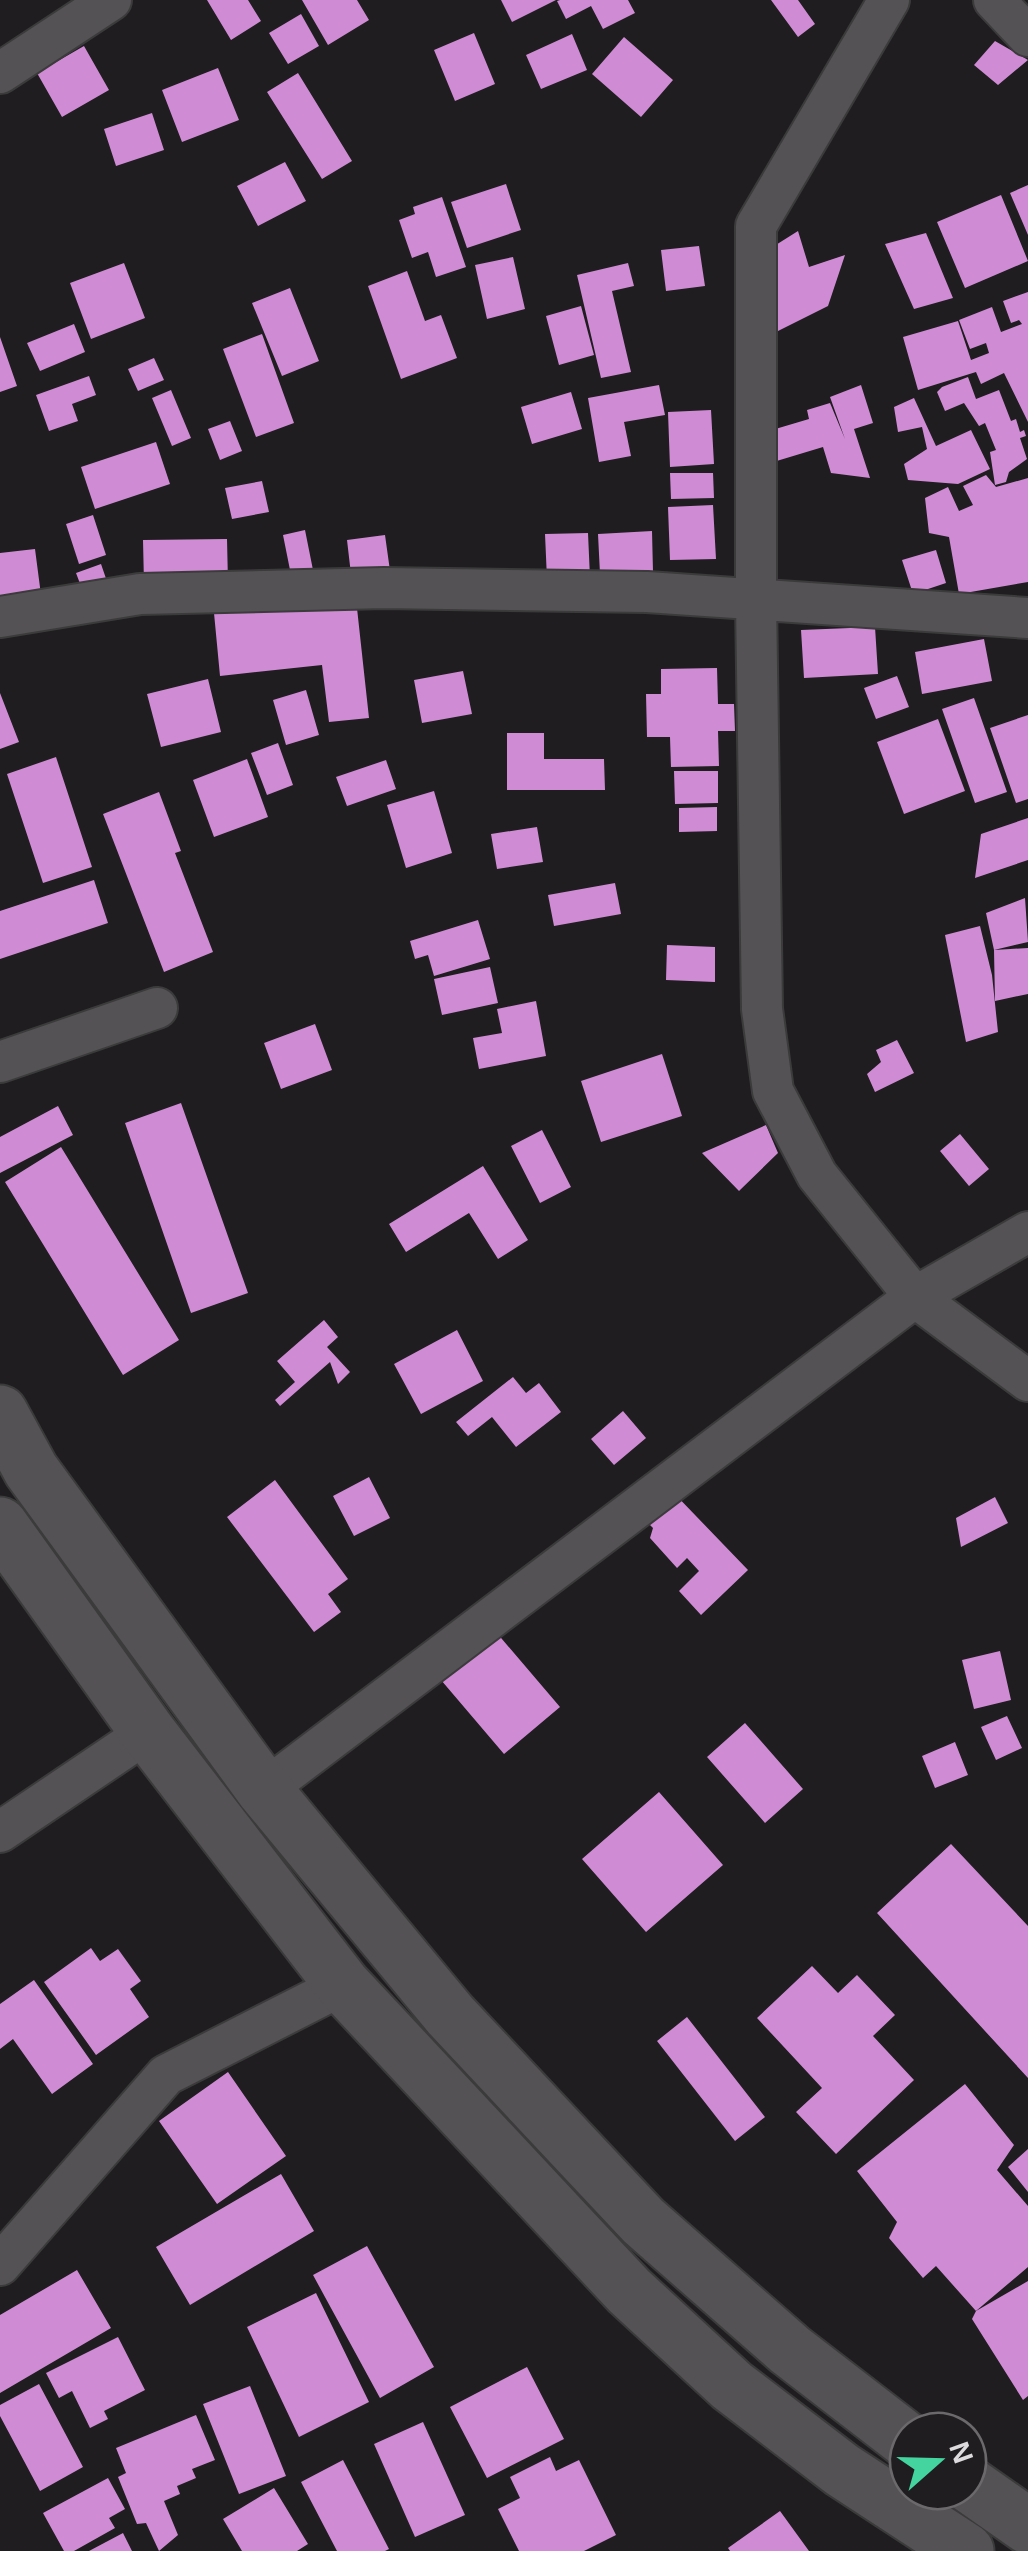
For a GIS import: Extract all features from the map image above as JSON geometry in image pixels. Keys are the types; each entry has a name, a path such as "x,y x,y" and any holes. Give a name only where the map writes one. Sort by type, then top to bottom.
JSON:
{"main road":[{"path":"0,1412 31,1470 264,1790 450,2015 643,2221 790,2350 888,2426"},
{"path":"0,1525 148,1732 344,1985 628,2291 732,2386 842,2470 966,2551"},
{"path":"988,2498 1028,2526"}],"street":[{"path":"0,73 112,0"},
{"path":"889,0 756,226 762,1009 772,1090 818,1175 915,1298 1028,1381"},
{"path":"994,0 1028,36"},
{"path":"0,617 140,594 384,588 647,592 1028,618"},
{"path":"0,1062 157,1008"},
{"path":"264,1790 915,1298 1028,1232"},
{"path":"0,1832 148,1732"},
{"path":"0,2265 166,2075 344,1985"}],"building":[{"path":"207,0 248,0 261,21 231,40"},
{"path":"302,0 357,0 369,20 328,45"},
{"path":"501,0 556,0 512,22"},
{"path":"628,0 635,13 603,29 591,6 566,19 557,1"},
{"path":"771,0 798,0 815,24 798,37"},
{"path":"301,14 319,46 288,64 269,33"},
{"path":"474,33 495,84 455,101 434,50"},
{"path":"572,34 587,70 541,89 526,55"},
{"path":"624,37 673,80 641,117 592,74"},
{"path":"995,41 1028,60 998,85 974,65"},
{"path":"84,46 109,90 62,117 37,73"},
{"path":"218,68 239,120 182,142 162,90"},
{"path":"298,73 352,161 322,179 267,92"},
{"path":"152,113 164,150 116,166 104,129"},
{"path":"285,162 306,201 258,226 237,186"},
{"path":"506,184 521,230 467,248 451,202"},
{"path":"1028,185 1028,235 1010,193"},
{"path":"1001,195 1028,261 965,288 937,222"},
{"path":"442,197 466,267 436,277 428,252 412,258 399,220 415,214 413,207"},
{"path":"798,231 809,267 845,255 828,306 768,336 771,248"},
{"path":"926,233 953,298 914,309 885,244"},
{"path":"699,246 705,286 666,291 661,250"},
{"path":"513,257 525,309 487,319 475,265"},
{"path":"124,263 145,318 91,339 70,283"},
{"path":"628,263 634,286 612,291 631,372 601,378 577,275"},
{"path":"407,271 425,321 441,315 457,358 401,379 368,286"},
{"path":"290,288 319,361 282,376 252,303"},
{"path":"1028,292 1028,422 1004,373 981,384 976,372 918,390 903,337 958,321 971,360 989,353 986,343 970,349 959,320 992,307 1001,332 1022,324 1019,320 1011,323 1003,301"},
{"path":"581,306 594,355 559,365 546,316"},
{"path":"74,324 85,352 40,371 27,343"},
{"path":"262,334 294,423 256,437 223,349"},
{"path":"0,337 17,386 0,392"},
{"path":"154,358 164,380 138,391 128,369"},
{"path":"89,376 96,395 72,404 78,421 49,431 36,395"},
{"path":"968,377 976,399 999,390 1011,421 1016,419 1020,432 1024,430 1026,436 1020,438 1027,459 1009,472 1006,482 995,485 990,452 996,450 985,423 979,426 964,403 945,411 937,392"},
{"path":"659,385 665,415 624,422 631,456 599,462 588,398"},
{"path":"861,385 873,423 854,429 870,478 831,473 823,447 770,463 772,430 809,419 807,410 830,403 845,439 830,397"},
{"path":"171,390 191,438 172,446 152,398"},
{"path":"571,392 582,429 532,444 521,407"},
{"path":"914,398 936,446 971,430 990,469 958,484 908,480 904,464 927,449 922,427 898,432 894,407"},
{"path":"711,410 714,464 670,467 668,412"},
{"path":"230,421 242,451 220,460 208,429"},
{"path":"156,442 170,484 95,509 81,467"},
{"path":"670,473 713,473 714,498 671,499"},
{"path":"986,475 996,487 1028,478 1028,582 959,594 949,537 929,533 925,498 948,487 959,511 973,505 963,486"},
{"path":"262,481 269,512 232,519 225,488"},
{"path":"713,505 716,559 670,560 668,507"},
{"path":"93,515 106,555 79,564 66,524"},
{"path":"305,530 314,575 292,580 283,535"},
{"path":"652,531 653,572 600,574 598,534"},
{"path":"588,533 590,578 547,579 545,534"},
{"path":"385,535 391,578 352,583 347,540"},
{"path":"227,539 228,583 144,584 143,540"},
{"path":"35,549 41,595 0,600 0,553"},
{"path":"936,550 946,583 913,594 902,560"},
{"path":"101,564 111,593 87,602 76,573"},
{"path":"356,599 369,718 329,722 322,665 220,676 214,613"},
{"path":"875,627 878,674 804,678 801,630"},
{"path":"984,639 992,681 922,694 915,652"},
{"path":"717,668 718,704 734,704 735,731 718,731 719,766 671,767 670,737 647,737 646,694 661,694 661,669"},
{"path":"463,671 472,714 422,723 414,680"},
{"path":"897,676 909,707 876,719 864,688"},
{"path":"208,679 221,732 161,747 147,694"},
{"path":"306,690 319,735 286,745 273,700"},
{"path":"0,693 19,742 0,749"},
{"path":"974,698 1007,792 975,803 942,709"},
{"path":"1028,715 1028,799 1016,803 990,728"},
{"path":"938,719 965,791 904,814 877,742"},
{"path":"507,733 544,733 544,759 604,759 605,790 507,790"},
{"path":"278,743 293,785 267,795 251,753"},
{"path":"56,757 92,867 43,883 7,774"},
{"path":"247,759 268,817 214,837 193,780"},
{"path":"386,760 396,789 347,806 336,777"},
{"path":"674,771 718,771 718,803 675,804"},
{"path":"434,791 452,853 406,868 387,805"},
{"path":"159,792 181,851 175,853 213,952 164,972 103,814"},
{"path":"717,807 717,831 679,832 679,808"},
{"path":"1028,818 1028,860 975,878 981,834"},
{"path":"537,827 543,862 497,869 491,834"},
{"path":"94,880 108,923 0,959 0,911"},
{"path":"615,883 621,914 554,926 548,895"},
{"path":"1025,898 1028,942 994,950 986,913"},
{"path":"478,920 490,959 434,976 428,955 415,959 410,941"},
{"path":"980,926 992,975 998,1032 966,1042 945,935"},
{"path":"667,945 715,947 715,982 666,980"},
{"path":"1028,948 1028,994 995,1001 994,950"},
{"path":"490,967 498,1003 442,1015 434,979"},
{"path":"536,1001 546,1056 479,1069 473,1038 502,1033 497,1009"},
{"path":"315,1024 332,1070 281,1089 264,1043"},
{"path":"897,1040 914,1073 875,1092 867,1074 881,1062 876,1050"},
{"path":"662,1054 682,1116 601,1142 581,1081"},
{"path":"181,1103 248,1293 191,1313 125,1123"},
{"path":"58,1106 73,1135 0,1173 0,1137"},
{"path":"766,1125 778,1153 739,1191 702,1153"},
{"path":"542,1130 571,1187 540,1203 511,1146"},
{"path":"960,1134 989,1169 969,1186 940,1151"},
{"path":"61,1147 179,1340 123,1375 5,1182"},
{"path":"483,1166 528,1240 498,1259 469,1213 406,1252 389,1224"},
{"path":"324,1320 338,1337 327,1347 350,1372 338,1384 330,1362 280,1406 275,1400 295,1382 277,1361"},
{"path":"457,1330 483,1381 421,1414 394,1364"},
{"path":"513,1377 526,1393 539,1383 561,1412 516,1447 492,1417 468,1436 456,1422"},
{"path":"623,1411 646,1438 614,1465 591,1439"},
{"path":"369,1477 390,1518 354,1536 333,1496"},
{"path":"275,1480 348,1579 328,1594 341,1612 314,1632 227,1517"},
{"path":"670,1489 748,1570 701,1615 679,1591 699,1571 687,1558 677,1568 650,1538 653,1528 642,1517"},
{"path":"995,1497 1008,1523 961,1547 956,1518"},
{"path":"496,1632 560,1707 504,1754 441,1680"},
{"path":"1000,1651 1011,1700 974,1709 962,1660"},
{"path":"1007,1716 1022,1748 996,1760 981,1727"},
{"path":"745,1723 803,1789 765,1823 707,1757"},
{"path":"955,1742 968,1775 935,1788 922,1756"},
{"path":"659,1792 723,1865 646,1932 582,1859"},
{"path":"951,1844 1028,1926 1028,2078 877,1913"},
{"path":"91,1948 100,1961 118,1949 141,1981 130,1989 149,2017 96,2055 44,1982"},
{"path":"812,1966 838,1993 857,1975 895,2015 873,2036 914,2080 836,2154 796,2112 822,2088 757,2018"},
{"path":"34,1980 93,2064 52,2094 13,2039 0,2049 0,2004"},
{"path":"687,2017 765,2117 735,2141 657,2041"},
{"path":"228,2072 286,2156 217,2204 159,2121"},
{"path":"965,2084 1014,2145 997,2170 1028,2206 1028,2267 976,2311 936,2266 923,2278 889,2238 897,2222 857,2171"},
{"path":"1028,2149 1028,2192 1008,2167"},
{"path":"281,2174 314,2231 190,2305 156,2247"},
{"path":"367,2246 434,2367 380,2398 313,2275"},
{"path":"77,2270 111,2328 0,2393 0,2315"},
{"path":"1028,2281 1028,2396 1023,2400 972,2319 976,2311"},
{"path":"316,2293 369,2402 299,2437 247,2327"},
{"path":"118,2337 145,2390 104,2411 108,2419 90,2428 72,2391 59,2398 46,2373"},
{"path":"527,2367 564,2439 487,2478 450,2407"},
{"path":"39,2384 83,2467 40,2491 0,2416 0,2405"},
{"path":"250,2386 286,2476 239,2494 203,2404"},
{"path":"196,2415 215,2460 192,2469 196,2478 177,2486 180,2494 164,2501 178,2535 159,2551 146,2523 137,2524 118,2477 126,2473 116,2448"},
{"path":"423,2422 465,2515 415,2537 374,2444"},
{"path":"550,2457 556,2471 579,2460 616,2535 584,2551 519,2551 498,2509 520,2498 510,2477"},
{"path":"343,2460 389,2549 385,2551 337,2551 301,2482"},
{"path":"108,2478 125,2509 109,2518 115,2528 74,2551 64,2551 43,2513"},
{"path":"274,2488 308,2544 297,2551 242,2551 223,2519"},
{"path":"780,2511 809,2551 730,2551 728,2548"},
{"path":"123,2533 132,2551 89,2551"}]}
